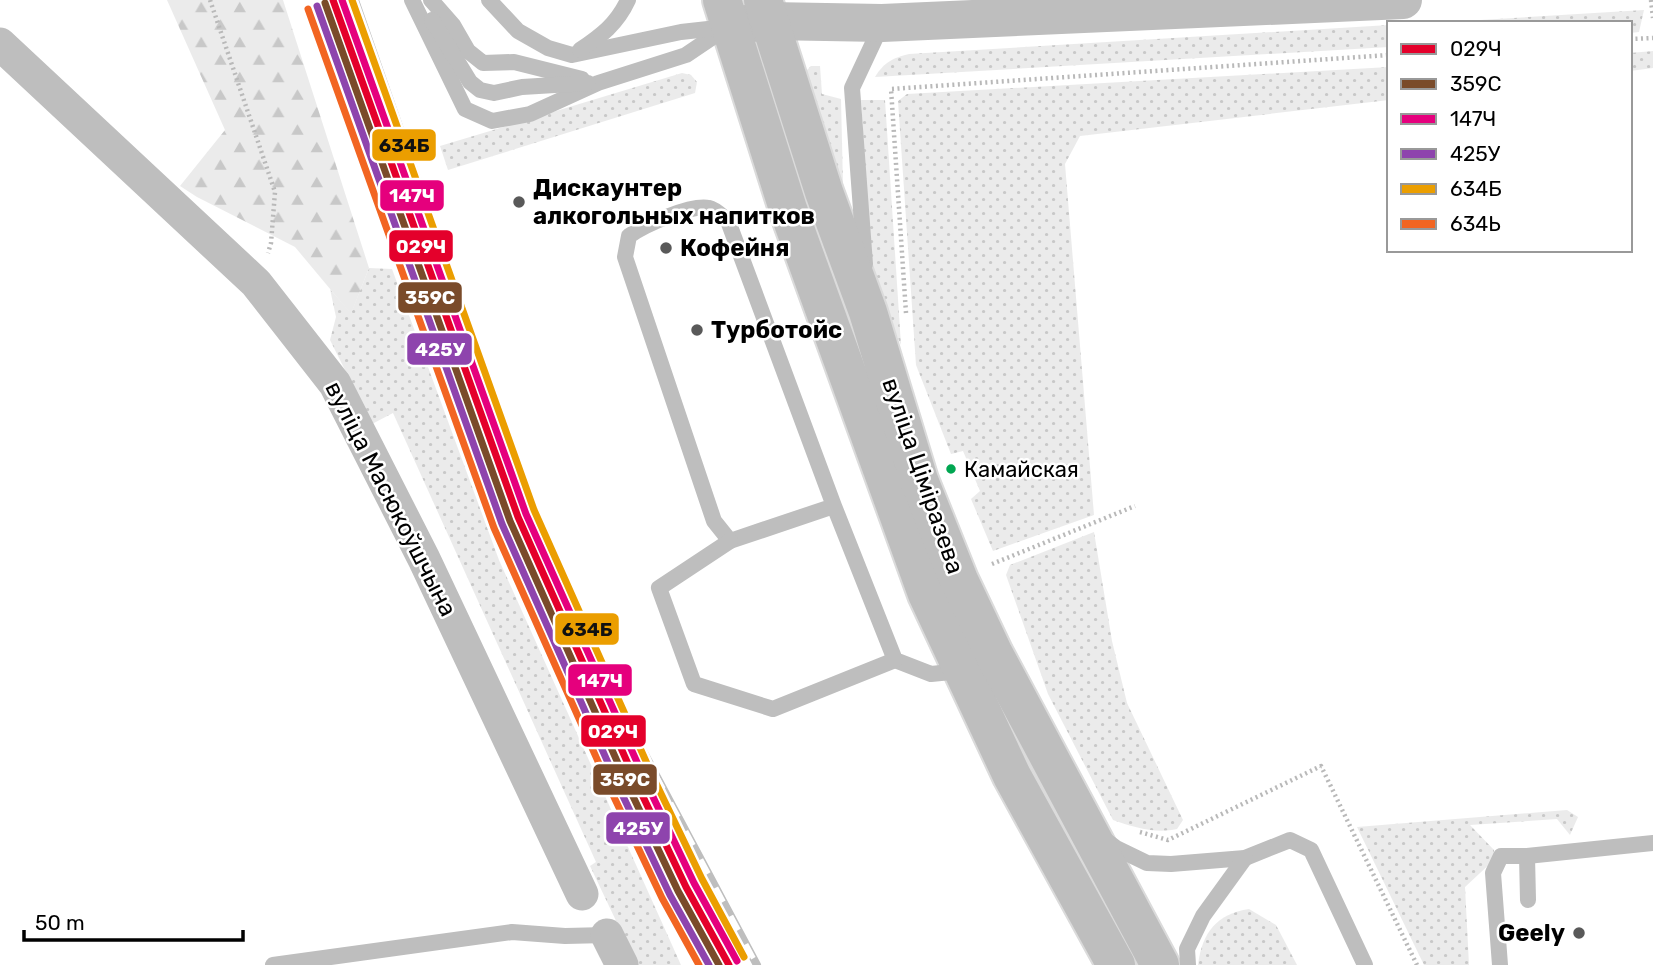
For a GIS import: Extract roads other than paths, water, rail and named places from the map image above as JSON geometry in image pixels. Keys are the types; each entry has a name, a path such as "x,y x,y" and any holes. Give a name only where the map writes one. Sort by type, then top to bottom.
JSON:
{"main road":[{"path":"725,13 766,11 883,23 1403,0"},
{"name":"вуліца Ціміразева","path":"766,11 824,192 868,312 919,480 959,580 994,653 1160,965"},
{"name":"вуліца Ціміразева","path":"725,13 788,209 927,594 1012,776 1116,965"}],"street":[{"name":"вуліца Масюкоўшчына","path":"0,44 256,283 335,384 424,559 582,894"},
{"path":"607,935 622,965"}],"lane":[{"path":"412,0 465,109 492,121 530,114 598,83 686,55 725,13"},
{"path":"419,0 470,82 480,90 494,93 522,88 598,83"},
{"path":"431,0 453,25 468,51 483,63 514,62 598,83"},
{"path":"489,0 518,31 548,48 572,55 681,32 725,13"},
{"path":"572,55 605,33 621,16 628,0"},
{"path":"868,312 852,88 883,23"},
{"path":"730,541 714,521 625,257 629,236 643,226 694,209 710,208 728,220 834,506 895,660"},
{"path":"834,506 730,541 659,588 694,684 773,709 895,660 932,674 961,671"},
{"path":"1083,822 1116,848 1147,863 1245,858 1290,840 1311,850 1365,965"},
{"path":"1500,965 1493,873 1502,856 1527,856 1653,843"},
{"path":"1527,856 1528,900"},
{"path":"1188,965 1187,949 1203,916 1245,858"},
{"path":"273,965 512,932 565,936 607,935"}],"railway":[{"path":"355,0 532,508 623,713 757,965"}],"place":[{"name":"Дискаунтер алкогольных напитков","path":"519,202"},
{"name":"Кофейня","path":"666,248"},
{"name":"Турботойс","path":"697,330"},
{"name":"Камайская","path":"951,469"},
{"name":"Geely","path":"1579,933"}]}
